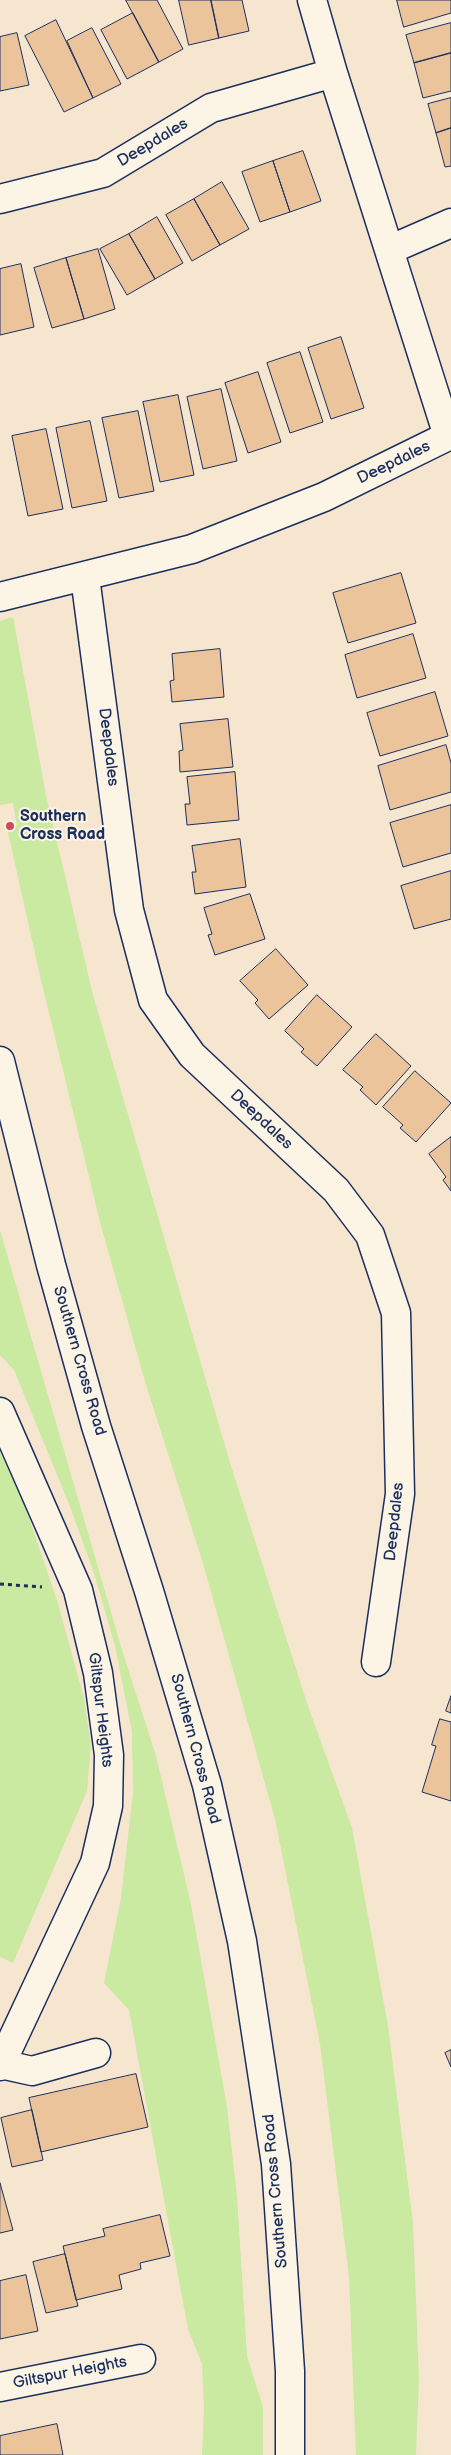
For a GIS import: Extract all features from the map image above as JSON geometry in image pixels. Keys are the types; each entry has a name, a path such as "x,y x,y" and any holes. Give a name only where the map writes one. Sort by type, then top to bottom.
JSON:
{"street":[{"name":"Deepdales","path":"0,598 192,549 324,497 449,440 332,73 312,0"},
{"name":"Deepdales","path":"0,199 103,173 211,108 332,73"},
{"path":"389,250 451,223"},
{"name":"Deepdales","path":"85,577 129,910 153,1000 192,1055 336,1190 370,1235 396,1313 400,1494 376,1662"},
{"name":"Southern Cross Road","path":"0,1061 7,1122 96,1426 150,1591 207,1785 242,1942 276,2164 290,2371 290,2455"},
{"name":"Giltspur Heights","path":"0,1412 78,1590 98,1673 109,1755 108,1806 95,1863 0,2065 32,2071 96,2053"},
{"name":"Giltspur Heights","path":"0,2387 141,2359"}],"path":[{"path":"0,1584 78,1590"}],"green space":[{"path":"13,617 46,795 93,995 231,1466 307,1703 352,1828 388,2026 413,2223 419,2380 416,2455 356,2455 349,2277 320,2044 275,1819 202,1560 146,1385 101,1226 40,976 7,828 17,826 13,803 0,805 0,621"},
{"path":"0,1230 122,1650 156,1756 191,1904 227,2107 237,2196 247,2356 263,2407 263,2455 202,2455 204,2408 202,2364 188,2329 129,2010 104,1983 121,1898 133,1792 132,1732 115,1646 94,1573 69,1504 14,1370 0,1355"},
{"path":"0,1449 19,1489 57,1600 84,1698 91,1746 87,1791 13,1963 0,1957"}],"building":[{"path":"126,0 157,0 183,49 159,62"},
{"path":"179,0 211,0 219,38 189,45"},
{"path":"211,0 242,0 249,31 219,38"},
{"path":"397,0 451,0 451,13 404,27"},
{"path":"133,13 159,62 127,79 101,30"},
{"path":"56,20 93,98 64,112 25,36"},
{"path":"451,23 451,53 414,63 406,35"},
{"path":"92,28 121,84 93,98 67,41"},
{"path":"17,33 29,85 0,91 0,37"},
{"path":"451,53 451,91 423,98 414,63"},
{"path":"451,98 451,128 436,133 428,104"},
{"path":"451,128 451,166 445,167 436,133"},
{"path":"303,151 321,201 290,212 273,161"},
{"path":"273,161 290,212 260,222 242,172"},
{"path":"222,182 249,229 220,245 194,199"},
{"path":"194,199 220,245 192,261 166,215"},
{"path":"157,217 183,263 155,279 129,234"},
{"path":"129,234 155,279 127,295 100,249"},
{"path":"98,249 115,309 84,319 66,258"},
{"path":"66,258 84,319 52,328 34,268"},
{"path":"21,264 34,327 0,335 0,269"},
{"path":"341,337 364,408 331,419 308,348"},
{"path":"300,352 323,422 290,433 267,363"},
{"path":"258,372 281,442 248,453 225,383"},
{"path":"221,389 237,461 203,469 187,397"},
{"path":"178,395 194,475 160,482 143,402"},
{"path":"138,411 154,491 119,498 102,418"},
{"path":"90,421 107,501 72,508 56,428"},
{"path":"46,429 63,509 28,516 12,436"},
{"path":"401,573 416,623 348,643 333,593"},
{"path":"413,634 426,678 357,698 345,655"},
{"path":"220,649 224,697 172,702 170,681 174,680 172,654"},
{"path":"435,692 448,736 380,756 367,713"},
{"path":"228,719 233,767 180,772 179,751 183,750 180,724"},
{"path":"446,745 451,763 451,792 390,810 378,766"},
{"path":"235,772 239,820 187,825 185,804 190,804 187,777"},
{"path":"451,805 451,853 403,867 390,823"},
{"path":"240,839 246,887 195,894 192,872 196,872 192,846"},
{"path":"451,871 451,919 414,929 401,886"},
{"path":"250,894 265,939 215,955 208,935 212,934 204,908"},
{"path":"276,949 308,985 269,1019 255,1003 258,1000 240,981"},
{"path":"317,995 352,1027 317,1066 301,1052 304,1049 285,1031"},
{"path":"376,1034 411,1066 376,1105 360,1090 363,1087 343,1070"},
{"path":"415,1071 451,1103 416,1142 400,1128 403,1125 383,1107"},
{"path":"451,1137 451,1191 443,1180 446,1177 429,1154"},
{"path":"451,1696 451,1713 446,1711"},
{"path":"440,1719 451,1722 451,1801 422,1792 436,1746 432,1745"},
{"path":"451,2050 451,2067 445,2053"},
{"path":"136,2074 148,2127 41,2152 29,2098"},
{"path":"32,2110 43,2160 12,2167 1,2118"},
{"path":"0,2183 13,2230 0,2233"},
{"path":"160,2215 170,2256 140,2263 141,2269 119,2275 122,2289 76,2300 63,2246 105,2236 103,2229"},
{"path":"65,2254 78,2306 46,2313 33,2262"},
{"path":"26,2275 38,2331 0,2339 0,2281"},
{"path":"57,2424 63,2455 0,2455 0,2436"}],"place":[{"name":"Southern Cross Road","path":"10,826"}]}
